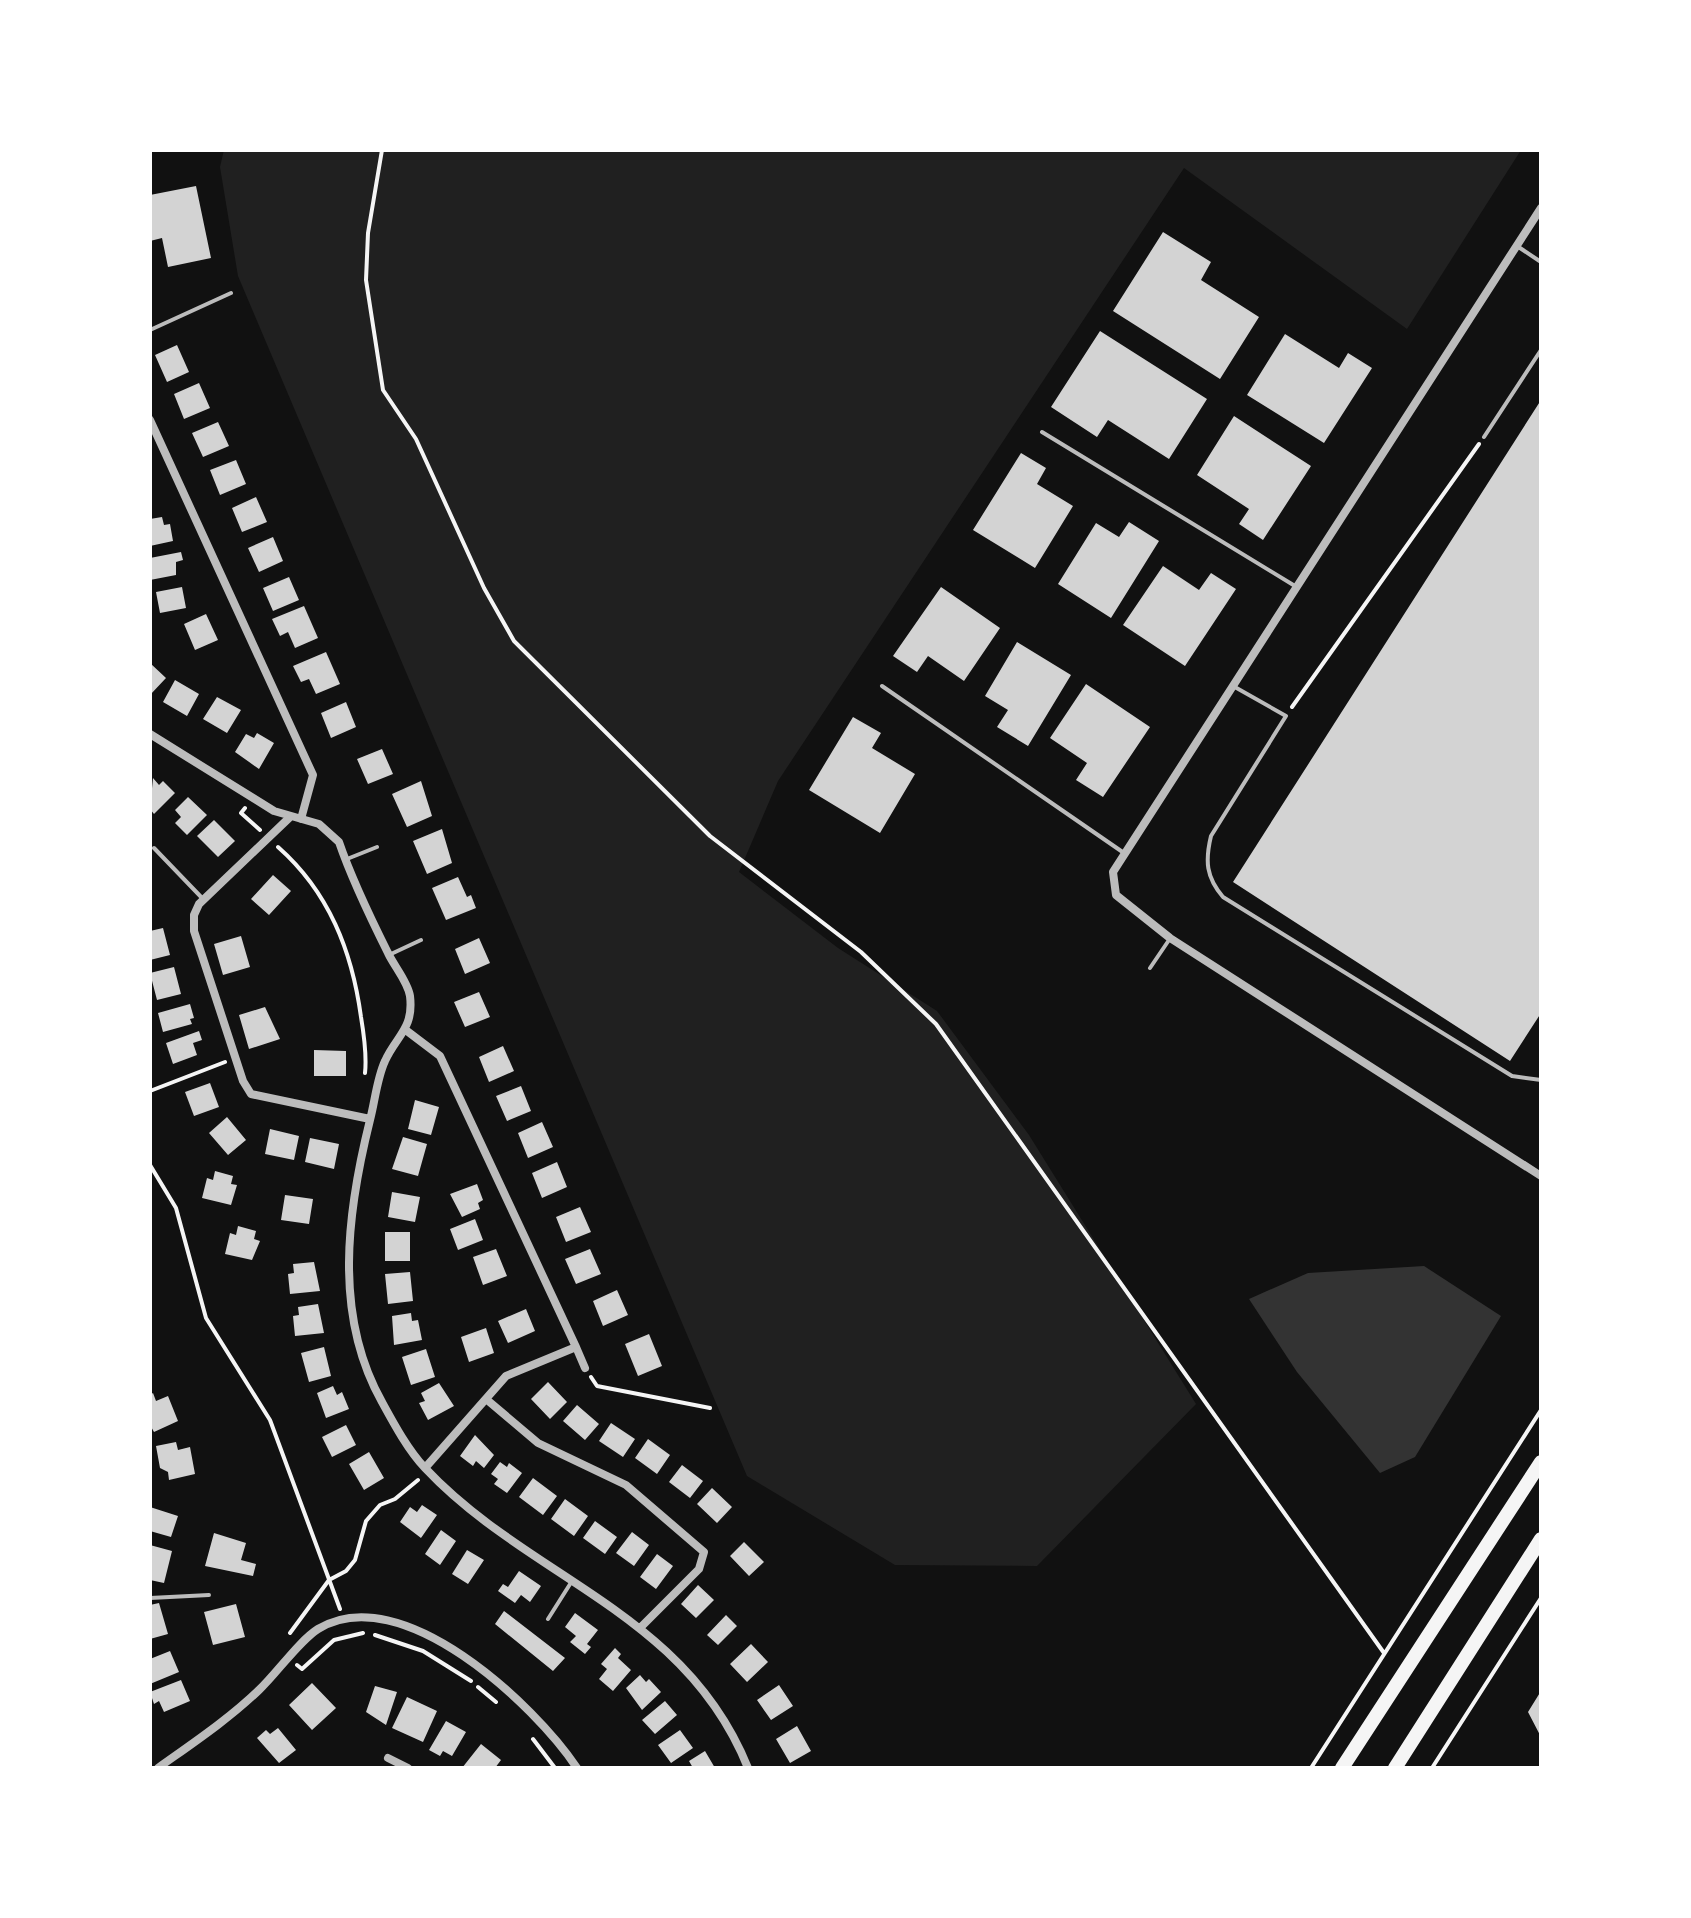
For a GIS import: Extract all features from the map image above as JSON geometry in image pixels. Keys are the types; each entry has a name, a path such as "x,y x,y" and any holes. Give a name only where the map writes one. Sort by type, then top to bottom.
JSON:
{"main road":[{"path":"1342,1768 1541,1462"},
{"path":"1395,1768 1541,1539"}],"street":[{"path":"1541,208 1113,872 1116,895 1170,938 1541,1176"},
{"path":"150,420 313,775 301,819"},
{"path":"150,734 253,799 289,818 319,824 339,842 388,955 410,994 407,1031 385,1061 370,1119 357,1172 347,1250 356,1336 380,1400 425,1468 479,1515 640,1628 685,1667 738,1742 748,1768"},
{"path":"289,818 204,900 194,915 194,931 247,1090 260,1098 370,1119"},
{"path":"407,1031 440,1056 585,1368"},
{"path":"425,1468 506,1376 576,1347"},
{"path":"486,1399 538,1443 626,1485 704,1552 699,1569 640,1628"},
{"path":"158,1768 223,1721 290,1660 317,1629 344,1619 371,1617 396,1622 487,1671 542,1723 577,1768"},
{"path":"388,1758 408,1768"}],"lane":[{"path":"1517,246 1541,262"},
{"path":"150,330 231,293"},
{"path":"1484,437 1541,350"},
{"path":"1042,432 1297,588"},
{"path":"882,686 1125,854"},
{"path":"1233,686 1286,716 1211,836 1206,858 1210,882 1223,897 1512,1076 1541,1080"},
{"path":"345,859 377,847"},
{"path":"154,848 204,900"},
{"path":"1150,968 1170,938"},
{"path":"388,955 421,940"},
{"path":"548,1619 573,1579"},
{"path":"150,1598 209,1595"}],"path":[{"path":"382,150 368,233 366,280 383,390 416,439 484,588 514,641 710,836 861,952 936,1024 1384,1653"},
{"path":"1286,716 1484,437"},
{"path":"253,799 241,813 292,858 321,894 339,928 357,982 365,1042 363,1082"},
{"path":"150,1091 235,1058"},
{"path":"150,1165 176,1208 206,1318 270,1420 344,1619"},
{"path":"585,1368 597,1386 710,1408"},
{"path":"1311,1768 1541,1410"},
{"path":"287,1638 329,1580 346,1571 355,1560 366,1521 380,1505 416,1484 425,1468"},
{"path":"1432,1768 1541,1598"},
{"path":"290,1660 302,1669 334,1640 366,1632 423,1651 473,1682 507,1711"},
{"path":"526,1730 555,1768"}],"shaded area":[{"path":"224,150 1521,150 1407,329 1184,168 778,781 739,872 838,948 937,1011 1029,1135 1196,1404 1037,1566 895,1565 747,1476 238,276 220,167"},
{"path":"1424,1266 1501,1316 1415,1457 1380,1473 1297,1372 1249,1299 1308,1273"}],"building":[{"path":"196,186 211,258 168,267 162,238 150,241 150,195"},
{"path":"1163,232 1211,262 1201,280 1259,317 1220,379 1113,311"},
{"path":"1100,331 1207,399 1169,459 1108,420 1097,437 1051,407"},
{"path":"1285,334 1339,368 1348,353 1372,368 1324,443 1247,395"},
{"path":"177,345 189,372 167,382 155,355"},
{"path":"199,383 210,408 184,419 174,394"},
{"path":"1541,400 1541,1013 1510,1061 1233,882"},
{"path":"1234,416 1311,466 1263,540 1239,524 1249,509 1197,475"},
{"path":"218,422 229,446 203,457 192,433"},
{"path":"1021,453 1046,468 1037,484 1073,506 1035,568 973,530"},
{"path":"236,460 246,484 220,495 210,470"},
{"path":"256,497 267,522 242,532 232,508"},
{"path":"162,517 164,525 170,524 173,541 150,546 150,519"},
{"path":"1129,522 1159,541 1111,618 1058,584 1096,523 1119,537"},
{"path":"273,537 283,561 259,572 248,548"},
{"path":"181,552 183,560 176,562 176,575 150,580 150,558"},
{"path":"1163,566 1199,590 1211,573 1236,589 1185,666 1123,625"},
{"path":"289,577 299,600 273,611 263,588"},
{"path":"182,587 186,608 160,613 156,592"},
{"path":"941,587 1000,628 964,681 928,656 917,672 893,656"},
{"path":"304,606 318,638 295,648 288,632 280,636 272,619"},
{"path":"206,614 218,640 195,650 184,624"},
{"path":"1017,642 1071,675 1028,746 997,727 1008,710 985,696"},
{"path":"326,652 340,684 316,694 309,679 301,682 293,666"},
{"path":"150,663 166,678 150,695"},
{"path":"175,680 199,694 187,716 163,702"},
{"path":"1086,684 1150,727 1103,797 1076,780 1087,763 1050,738"},
{"path":"217,697 241,710 227,733 203,719"},
{"path":"346,702 356,727 331,738 321,713"},
{"path":"853,717 881,733 872,748 915,774 880,833 809,790"},
{"path":"257,733 274,743 259,769 235,752 246,734 254,738"},
{"path":"382,749 393,774 368,784 357,759"},
{"path":"153,778 159,785 163,781 175,793 154,814 150,809"},
{"path":"421,781 432,816 407,827 392,794"},
{"path":"188,797 207,815 187,835 175,823 181,817 175,810"},
{"path":"214,820 235,841 218,857 197,836"},
{"path":"442,829 452,863 427,874 413,841"},
{"path":"273,875 291,891 269,915 251,899"},
{"path":"458,877 476,908 446,920 432,888"},
{"path":"163,928 170,955 150,960 150,931"},
{"path":"241,936 250,967 223,975 214,944"},
{"path":"479,938 490,963 465,974 455,949"},
{"path":"174,967 181,994 157,1000 150,973"},
{"path":"479,992 490,1017 465,1027 454,1002"},
{"path":"190,1004 194,1018 190,1019 192,1024 163,1032 158,1013"},
{"path":"265,1007 280,1039 249,1049 239,1015"},
{"path":"199,1031 202,1040 193,1043 197,1055 173,1064 166,1043"},
{"path":"503,1046 514,1071 489,1082 479,1057"},
{"path":"314,1050 346,1051 346,1076 314,1076"},
{"path":"210,1083 219,1107 194,1116 185,1092"},
{"path":"521,1086 531,1111 507,1121 496,1096"},
{"path":"415,1100 439,1107 431,1135 408,1129"},
{"path":"227,1117 246,1140 228,1155 209,1133"},
{"path":"542,1122 553,1147 528,1158 518,1133"},
{"path":"270,1129 299,1136 294,1160 265,1154"},
{"path":"403,1137 427,1144 418,1176 392,1169"},
{"path":"310,1138 339,1144 334,1169 305,1162"},
{"path":"557,1162 567,1187 542,1198 532,1173"},
{"path":"215,1171 233,1176 231,1184 237,1185 231,1205 202,1198 207,1178 213,1180"},
{"path":"477,1184 483,1200 478,1203 480,1209 462,1217 450,1194"},
{"path":"392,1192 420,1197 415,1222 388,1217"},
{"path":"285,1195 313,1199 309,1224 281,1220"},
{"path":"580,1207 591,1232 566,1242 556,1217"},
{"path":"475,1219 483,1240 458,1250 450,1229"},
{"path":"238,1226 256,1231 254,1239 260,1241 252,1260 225,1254 230,1233 236,1235"},
{"path":"385,1232 410,1232 410,1261 385,1261"},
{"path":"496,1249 507,1276 483,1285 473,1257"},
{"path":"590,1249 601,1274 576,1284 565,1259"},
{"path":"314,1262 320,1291 290,1294 288,1274 294,1273 293,1264"},
{"path":"410,1272 413,1301 388,1304 385,1274"},
{"path":"617,1290 628,1315 603,1326 593,1301"},
{"path":"318,1304 324,1333 295,1336 293,1316 299,1315 298,1307"},
{"path":"526,1309 535,1331 508,1343 498,1321"},
{"path":"411,1313 412,1321 418,1320 422,1340 394,1345 392,1316"},
{"path":"486,1328 494,1353 469,1362 461,1337"},
{"path":"649,1334 662,1366 638,1376 625,1344"},
{"path":"324,1347 331,1376 309,1382 301,1353"},
{"path":"426,1349 435,1377 411,1385 402,1357"},
{"path":"548,1382 567,1402 550,1419 531,1399"},
{"path":"439,1383 454,1406 428,1420 419,1403 425,1401 421,1393"},
{"path":"333,1386 337,1395 342,1392 349,1409 326,1418 317,1393"},
{"path":"153,1393 156,1401 168,1396 178,1421 154,1432 150,1425 150,1395"},
{"path":"577,1405 599,1424 585,1440 563,1421"},
{"path":"611,1423 635,1439 623,1457 599,1441"},
{"path":"346,1425 356,1445 332,1457 322,1437"},
{"path":"475,1435 494,1455 484,1468 476,1461 473,1466 460,1456"},
{"path":"648,1439 670,1455 657,1474 635,1458"},
{"path":"176,1442 178,1450 190,1447 195,1474 169,1480 168,1472 160,1468 156,1446"},
{"path":"369,1452 384,1478 364,1490 349,1464"},
{"path":"500,1462 507,1467 509,1463 522,1473 507,1493 494,1484 498,1479 491,1474"},
{"path":"682,1465 703,1481 690,1498 669,1482"},
{"path":"533,1478 557,1496 543,1515 519,1497"},
{"path":"712,1488 732,1507 717,1523 697,1504"},
{"path":"565,1499 588,1516 574,1536 551,1519"},
{"path":"422,1505 437,1515 421,1538 400,1522 410,1507 417,1512"},
{"path":"150,1507 178,1516 171,1537 150,1531"},
{"path":"595,1521 617,1537 605,1554 583,1538"},
{"path":"441,1530 456,1541 440,1565 425,1554"},
{"path":"632,1532 649,1545 634,1566 616,1553"},
{"path":"214,1533 246,1543 241,1560 256,1564 253,1576 205,1566"},
{"path":"744,1542 764,1562 749,1576 730,1556"},
{"path":"150,1545 172,1551 164,1583 150,1580"},
{"path":"467,1550 484,1560 468,1584 452,1574"},
{"path":"657,1554 673,1566 656,1589 640,1577"},
{"path":"519,1571 541,1586 530,1602 521,1595 515,1603 498,1591 503,1584 508,1587"},
{"path":"698,1585 714,1600 696,1618 681,1604"},
{"path":"159,1603 168,1634 150,1639 150,1605"},
{"path":"236,1604 245,1637 213,1645 204,1612"},
{"path":"504,1611 565,1658 553,1671 495,1624"},
{"path":"575,1613 598,1630 587,1644 591,1647 585,1654 570,1642 576,1636 565,1627"},
{"path":"726,1615 737,1626 718,1645 707,1635"},
{"path":"751,1644 768,1662 747,1682 730,1664"},
{"path":"615,1648 621,1654 618,1658 631,1670 613,1691 599,1679 607,1669 601,1664"},
{"path":"170,1651 179,1672 150,1684 150,1659"},
{"path":"640,1675 646,1682 649,1679 661,1692 642,1710 626,1688"},
{"path":"181,1680 190,1701 164,1712 159,1701 154,1704 150,1692"},
{"path":"312,1683 336,1708 312,1730 289,1705"},
{"path":"779,1685 793,1706 771,1720 757,1700"},
{"path":"375,1686 397,1692 386,1725 366,1712"},
{"path":"1541,1691 1541,1737 1528,1712"},
{"path":"407,1697 437,1711 423,1742 392,1728"},
{"path":"665,1701 677,1715 655,1734 642,1720"},
{"path":"446,1721 466,1732 452,1756 443,1751 440,1756 429,1750"},
{"path":"797,1726 811,1751 790,1763 776,1739"},
{"path":"278,1728 296,1750 279,1763 257,1738 266,1730 270,1734"},
{"path":"680,1730 693,1748 671,1763 658,1745"},
{"path":"481,1744 501,1760 495,1768 462,1768"},
{"path":"705,1751 715,1768 693,1768 689,1761"}]}
